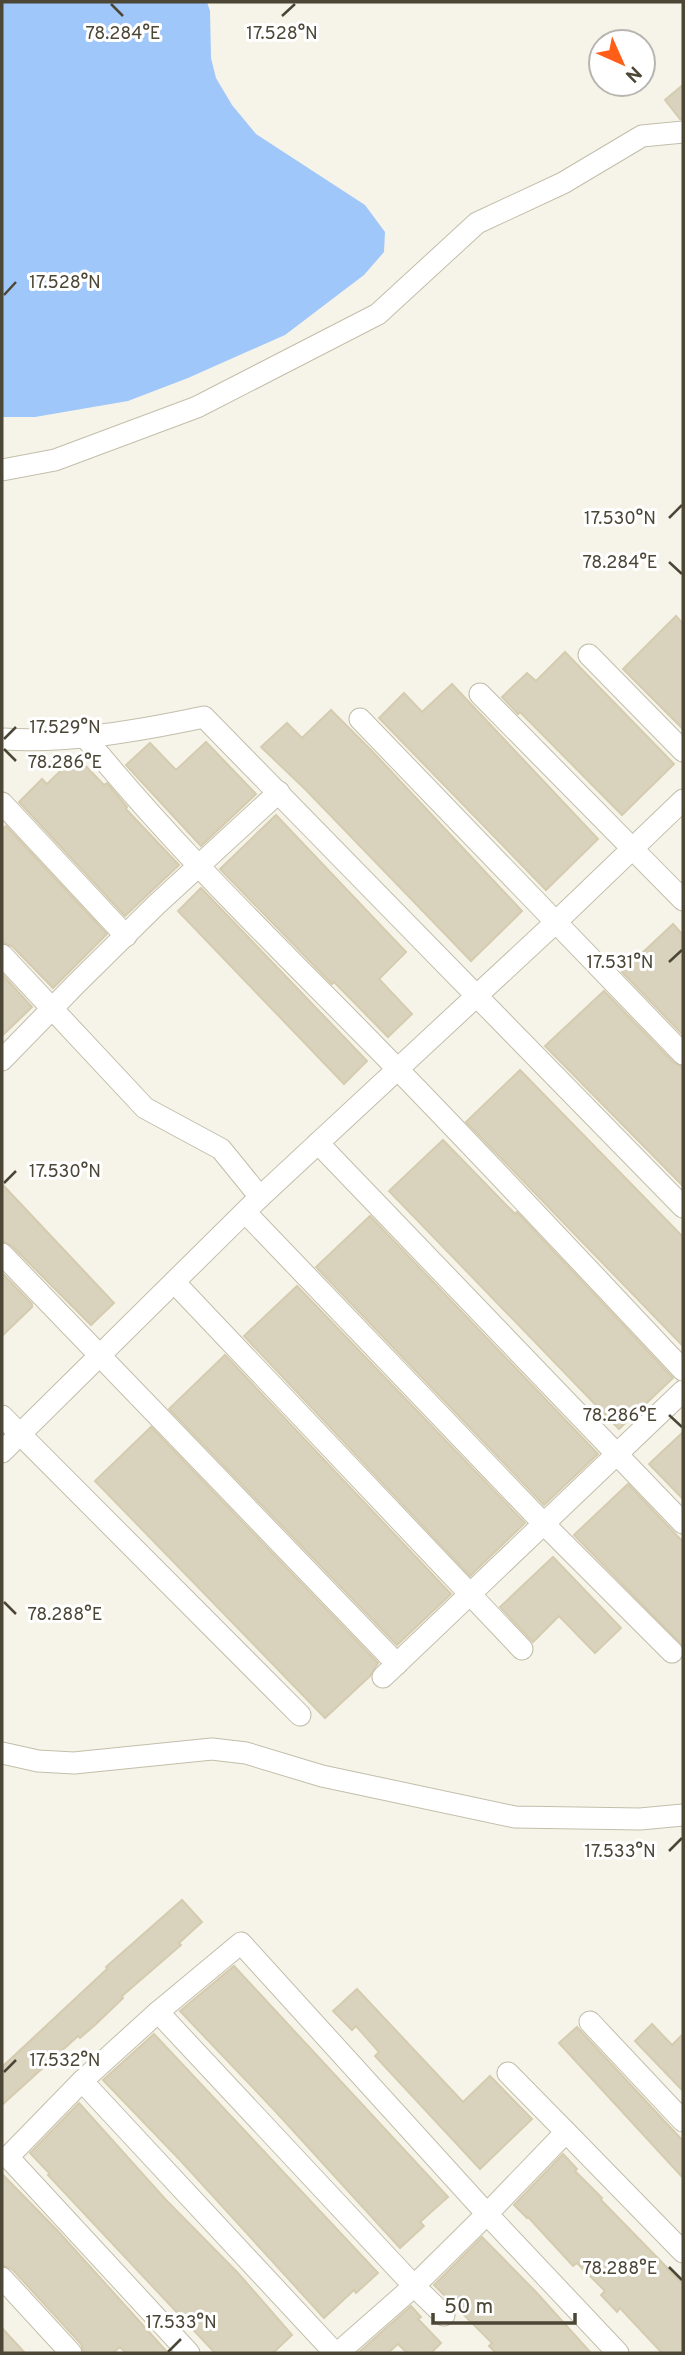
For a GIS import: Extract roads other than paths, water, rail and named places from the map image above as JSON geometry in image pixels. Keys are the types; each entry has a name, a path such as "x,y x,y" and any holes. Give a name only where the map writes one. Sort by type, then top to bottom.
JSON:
{"street":[{"path":"2,470 55,460 197,407 378,314 477,223 562,183 642,136 683,132"},
{"path":"590,655 683,751"},
{"path":"480,694 683,900"},
{"path":"2,739 85,737 129,732 204,717 683,1207"},
{"path":"360,719 683,1054"},
{"path":"85,737 130,792 199,866 398,1070 683,1370"},
{"path":"2,1060 126,936 279,792"},
{"path":"2,1452 252,1204 556,922 683,800"},
{"path":"2,803 126,936"},
{"path":"2,955 145,1108 221,1149 252,1204 544,1524 672,1653"},
{"path":"318,1143 683,1523"},
{"path":"2,1254 101,1355 390,1670 683,1391"},
{"path":"174,1282 522,1649"},
{"path":"2,1416 300,1715"},
{"path":"2,1753 38,1761 74,1763 212,1749 246,1753 322,1776 514,1817 640,1819 683,1815"},
{"path":"189,2353 8,2157 82,2081 158,2012 241,1943 487,2214 618,2353"},
{"path":"158,2012 444,2315"},
{"path":"590,2022 683,2121"},
{"path":"508,2073 683,2252"},
{"path":"82,2081 336,2353 414,2286 566,2132"},
{"path":"2,2278 71,2353"}],"water":[{"path":"2,2 207,2 210,11 211,58 216,78 232,105 256,134 365,205 385,232 384,252 364,275 285,335 188,378 128,401 35,417 2,417"}]}
